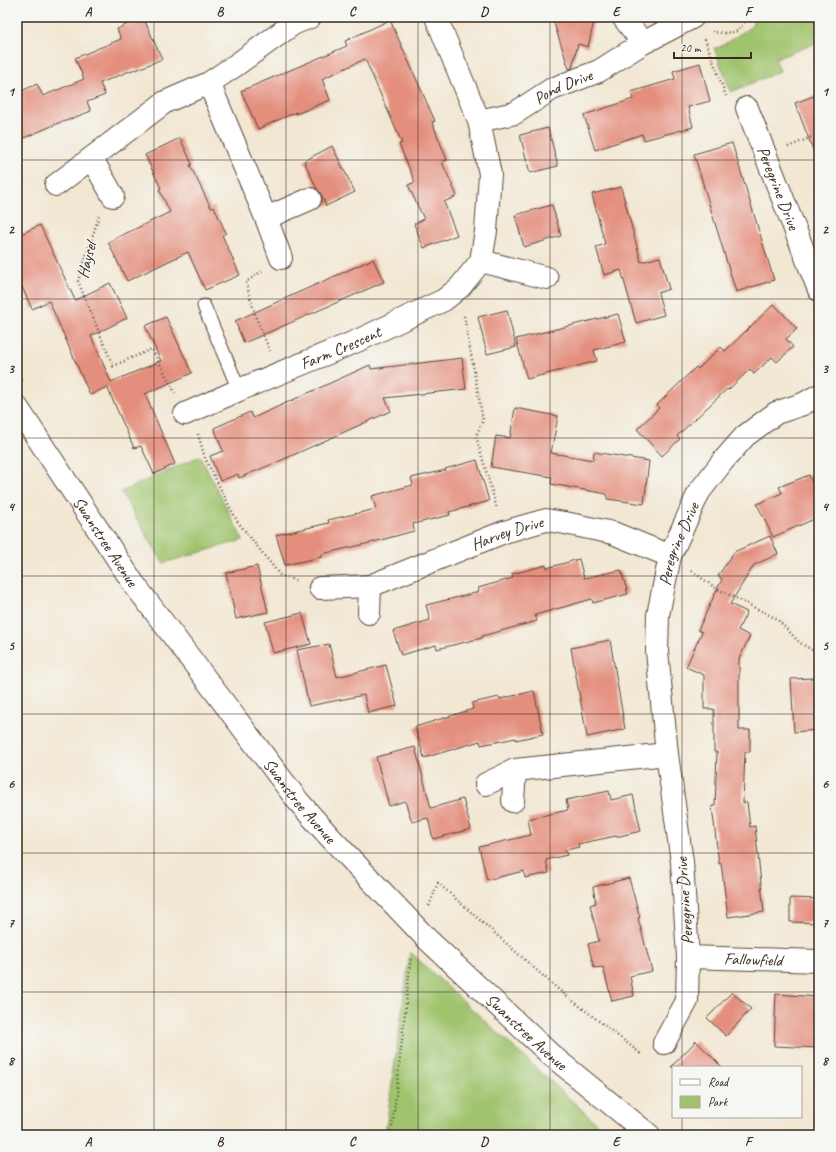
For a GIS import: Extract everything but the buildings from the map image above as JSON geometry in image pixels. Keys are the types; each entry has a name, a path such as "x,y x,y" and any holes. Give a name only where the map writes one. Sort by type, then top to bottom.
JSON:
{"street":[{"name":"Farm Crescent","path":"185,414 357,341 444,300 460,288 481,261 486,231 490,174 479,121 436,17"},
{"path":"623,17 643,43"},
{"path":"56,185 165,102 209,83 298,19"},
{"name":"Pond Drive","path":"479,121 515,113 552,90 599,71 643,43 701,24"},
{"path":"209,83 266,218 281,258"},
{"name":"Peregrine Drive","path":"747,108 819,290"},
{"path":"92,159 113,196"},
{"path":"266,218 310,199"},
{"path":"481,261 547,278"},
{"name":"Peregrine Drive","path":"664,1043 687,1001 688,957 682,862 667,754 657,650 658,615 670,556 699,492 745,436 776,414 803,404 819,395"},
{"name":"Swanstree Avenue","path":"17,407 134,584 294,794 328,835 424,936 551,1055 649,1135"},
{"name":"Harvey Drive","path":"320,588 370,586 504,532 546,520 613,533 670,556"},
{"path":"369,613 370,586"},
{"path":"486,784 515,770 667,754"},
{"path":"514,801 515,770"},
{"name":"Fallowfield","path":"688,957 819,961"}],"lane":[{"path":"204,306 239,390"}],"path":[{"path":"701,24 726,33 738,31 748,17"},
{"path":"704,38 728,102 747,108"},
{"path":"766,156 819,134"},
{"name":"Haysel","path":"113,196 101,209 78,281 114,366 152,349 185,414"},
{"path":"279,374 256,318 246,282 281,258"},
{"path":"460,288 483,420 476,436 504,532"},
{"path":"17,373 24,385"},
{"path":"205,458 237,521 280,575 320,588"},
{"path":"670,556 714,587 777,619 800,642 819,654"},
{"path":"390,1135 393,1122 411,957 420,950 438,883 559,990 640,1053 664,1043"}],"green space":[{"path":"755,17 819,17 819,42 775,59 780,71 731,92 714,48 720,47 752,26"},
{"path":"200,456 243,540 163,563 121,492"},
{"path":"410,952 609,1135 385,1135"}]}
